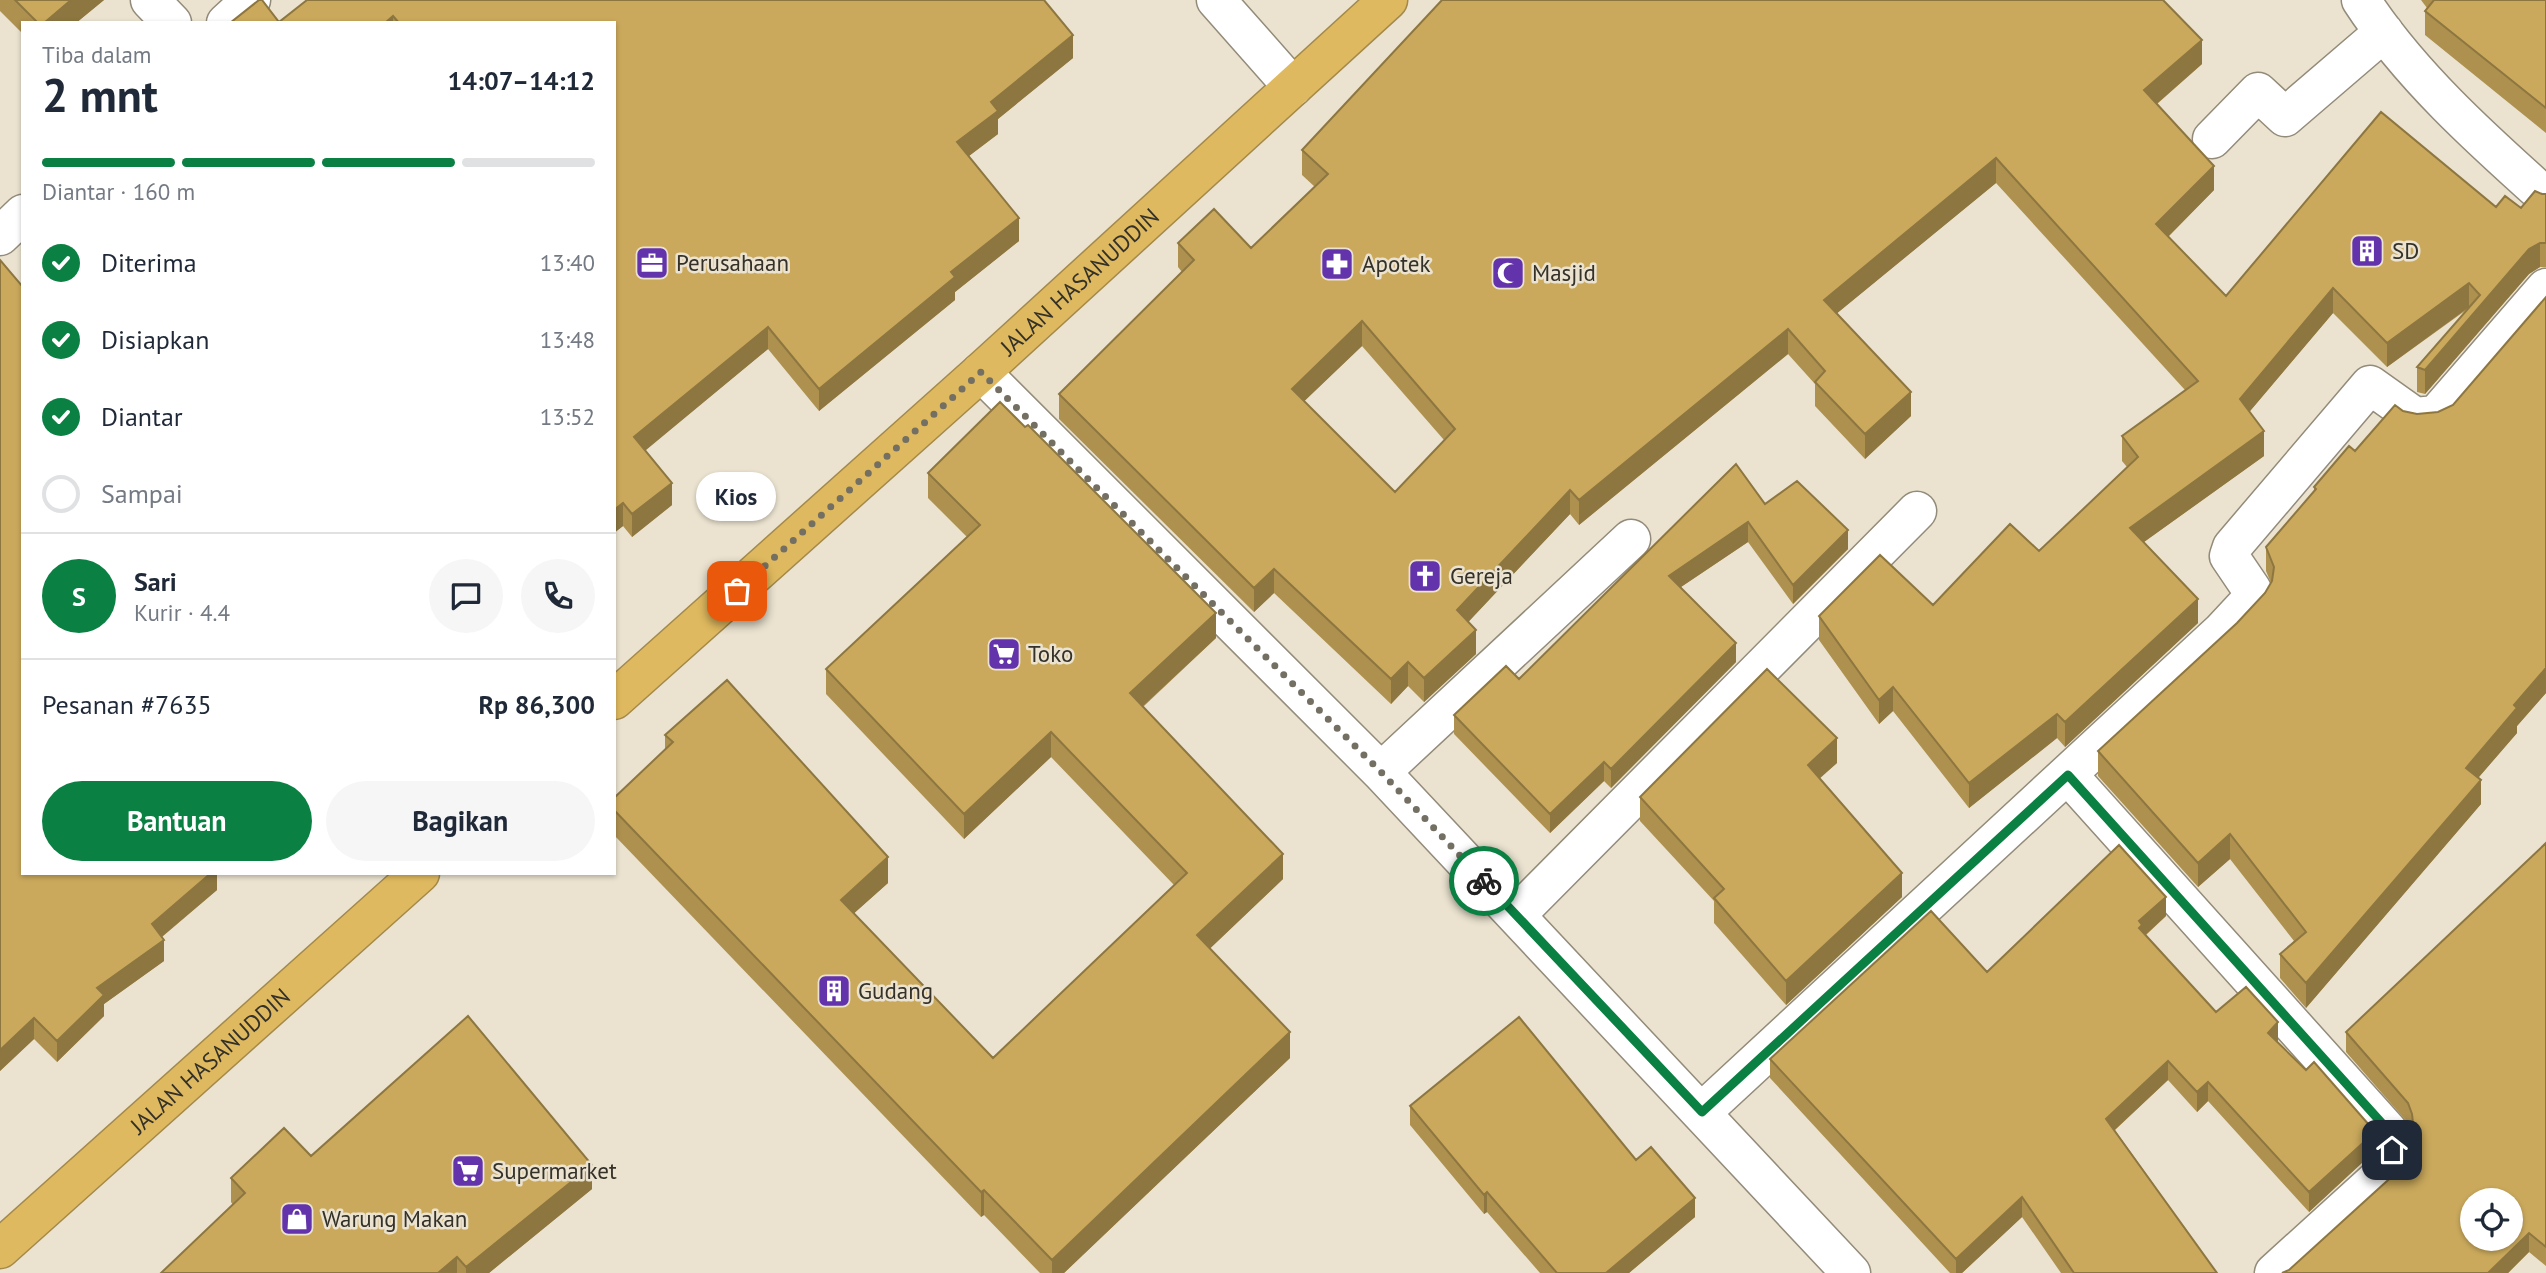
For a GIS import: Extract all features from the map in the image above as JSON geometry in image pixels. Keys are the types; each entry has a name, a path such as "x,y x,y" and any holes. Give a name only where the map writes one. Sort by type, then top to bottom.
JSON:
{"highway":[{"name":"JALAN HASANUDDIN","path":"616,698 981,372 1388,0"},
{"name":"JALAN HASANUDDIN","path":"0,1248 418,875"}],"street":[{"path":"150,0 170,21"},
{"path":"228,21 251,0"},
{"path":"1216,0 1293,87"},
{"path":"2361,0 2398,52 2496,153 2546,197"},
{"path":"2212,139 2258,92 2285,117 2384,32"},
{"path":"0,236 21,216"},
{"path":"1702,1112 2068,775 2249,602 2253,595 2252,590 2229,556 2232,547 2371,385 2415,417 2436,415 2546,288"},
{"path":"981,372 1381,772 1852,1273"},
{"path":"1516,915 1917,511"},
{"path":"1381,772 1631,539"},
{"path":"2068,775 2388,1130 2392,1150 2384,1174 2274,1273"}],"building":[{"path":"15,0 71,0 46,21 36,21"},
{"path":"262,0 278,21 233,21"},
{"path":"307,0 1044,0 1073,35 991,102 998,111 957,142 1019,218 951,272 955,277 819,389 768,327 634,437 672,483 632,514 623,503 616,508 616,21 397,21 393,16 387,21 280,21"},
{"path":"1442,0 2163,0 2202,40 2144,90 2214,166 2156,224 2226,296 2381,112 2496,207 2505,196 2521,208 2535,191 2546,194 2546,243 2529,249 2425,370 2417,367 2480,295 2469,283 2387,343 2333,288 2240,399 2264,431 2130,528 2198,599 2065,722 2057,714 1969,783 1893,687 1879,700 1819,616 1880,555 1933,605 2010,524 2039,551 2138,457 2122,436 2198,381 1996,158 1824,300 1911,392 1865,434 1815,382 1825,371 1788,329 1579,500 1570,490 1457,610 1476,630 1424,678 1408,662 1391,679 1274,569 1254,588 1059,394 1194,260 1178,243 1214,209 1251,248 1328,174 1302,150","holes":["1362,321 1455,429 1395,492 1292,389"]},
{"path":"2434,0 2546,0 2546,108 2425,11"},
{"path":"0,260 21,285 21,875 209,875 152,924 164,940 97,988 104,995 57,1041 34,1018 0,1050"},
{"path":"2546,297 2546,668 2514,705 2517,708 2466,768 2481,780 2306,983 2280,954 2306,932 2230,834 2198,863 2098,751 2237,623 2265,593 2272,581 2274,567 2266,547 2349,446 2355,451 2395,405 2403,411 2417,414 2438,412 2453,405"},
{"path":"1000,402 1025,427 1028,425 1216,613 1130,693 1283,854 1197,935 1290,1032 1052,1260 984,1190 981,1192 616,812 616,796 673,742 665,735 727,680 888,857 841,900 993,1058 1187,873 1051,732 964,814 826,669 980,525 928,473"},
{"path":"1736,464 1765,504 1797,481 1848,530 1793,585 1748,522 1669,576 1736,643 1611,769 1604,762 1550,814 1454,715 1506,666 1519,679"},
{"path":"1767,669 1837,738 1808,765 1902,873 1786,981 1714,898 1724,889 1640,797"},
{"path":"2546,843 2546,1247 2529,1233 2523,1239 2523,1188 2460,1188 2460,1251 2511,1251 2488,1273 2282,1273 2289,1270 2398,1171 2414,1132 2408,1103 2346,1032"},
{"path":"2119,845 2166,897 2139,921 2142,925 2139,928 2216,1012 2246,987 2278,1022 2268,1033 2306,1070 2314,1062 2370,1126 2364,1142 2309,1192 2208,1082 2197,1092 2168,1061 2106,1119 2217,1273 2074,1273 2022,1197 1956,1259 1770,1059 1931,911 1987,972"},
{"path":"468,1016 592,1165 466,1267 457,1257 438,1273 161,1273 245,1193 231,1178 284,1128 311,1156"},
{"path":"1519,1017 1636,1160 1651,1147 1695,1198 1606,1273 1557,1273 1487,1192 1484,1195 1410,1106"}],"way so far":[{"path":"737,591 981,372 1381,772 1484,881"}],"place":[{"name":"SD","path":"2367,251"},
{"name":"Perusahaan","path":"652,263"},
{"name":"Apotek","path":"1337,264"},
{"name":"Masjid","path":"1508,273"},
{"name":"Gereja","path":"1425,576"},
{"name":"Kios","path":"737,591"},
{"name":"Toko","path":"1004,654"},
{"name":"Gudang","path":"834,991"},
{"name":"Supermarket","path":"468,1171"},
{"name":"Warung Makan","path":"297,1219"}],"route":[{"path":"1484,881 1702,1112 2068,775 2388,1130 2392,1150"}]}
